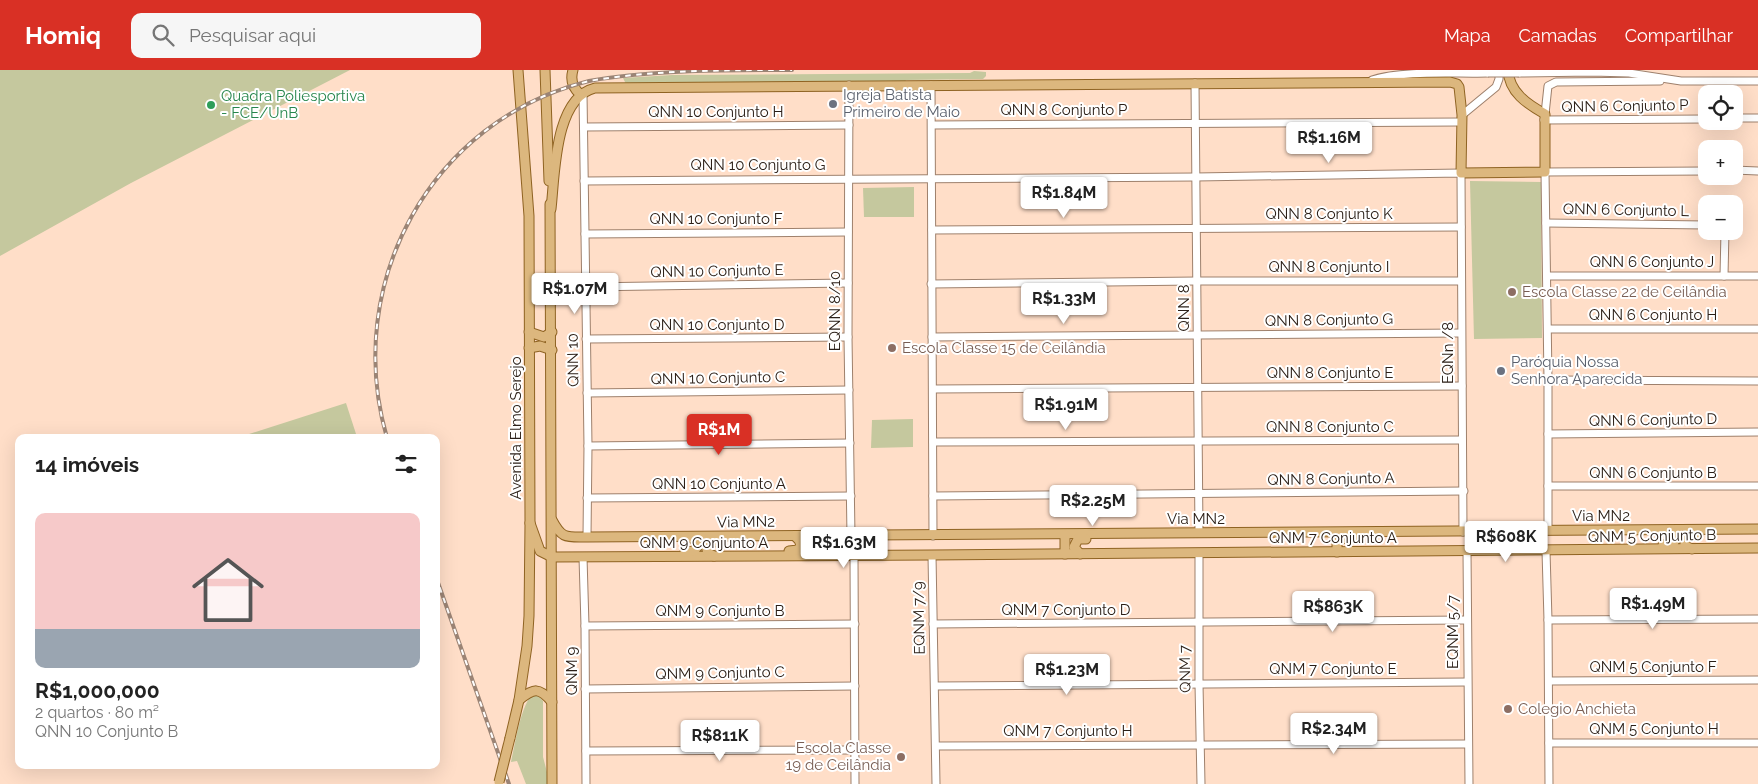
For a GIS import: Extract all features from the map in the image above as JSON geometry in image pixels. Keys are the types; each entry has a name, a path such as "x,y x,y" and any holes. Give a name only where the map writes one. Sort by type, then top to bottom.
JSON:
{"main road":[{"name":"Avenida Elmo Serejo","path":"499,783 519,700 527,646 529,616 529,216 518,70"},
{"path":"545,70 552,332 552,784"},
{"path":"573,70 573,85 582,94"},
{"path":"550,209 558,146 564,120 569,109 582,94 595,88 849,85 1454,83 1459,87 1461,173 1545,172 1545,117 1510,85 1508,70"},
{"path":"529,332 541,337 547,336 552,332"},
{"path":"529,348 540,346 552,350"},
{"name":"Via MN2","path":"552,520 558,532 562,535 587,537 1758,529"},
{"path":"530,522 540,551 552,557"},
{"path":"1693,549 1685,546 1685,539 1689,535 1730,534 1758,529"},
{"path":"1608,550 1628,544 1672,544 1675,537 1669,530"},
{"path":"1337,552 1337,539 1408,532"},
{"path":"1080,554 1074,547 1078,539 1123,538 1158,533"},
{"path":"1326,551 1327,533"},
{"path":"1065,534 1065,554"},
{"path":"714,556 708,553 706,548 710,542 754,541 778,536"},
{"path":"770,556 778,552 798,550 800,542 795,536"},
{"path":"620,557 650,552 692,552 698,546 691,537"},
{"name":"QNM 5 Conjunto B","path":"1546,551 1758,548"},
{"path":"1467,551 1546,551"},
{"name":"QNM 7 Conjunto A","path":"932,555 1467,551"},
{"path":"854,556 932,555"},
{"name":"QNM 9 Conjunto A","path":"552,557 854,556"},
{"path":"519,700 527,693 535,690 543,693 552,702"}],"street":[{"path":"1461,118 1496,87 1498,70"},
{"path":"1365,82 1399,75 1519,72 1629,73 1680,81"},
{"path":"1545,117 1548,86 1556,82 1758,81"},
{"name":"QNN 8","path":"1195,83 1199,533"},
{"name":"EQNN 8/10","path":"849,85 848,337 852,536"},
{"path":"931,85 933,536"},
{"name":"QNN 10","path":"582,94 588,446 587,537"},
{"name":"QNN 6 Conjunto P","path":"1545,117 1698,119"},
{"name":"QNN 8 Conjunto P","path":"932,124 1196,124 1461,118"},
{"path":"1743,118 1758,118"},
{"name":"QNN 10 Conjunto H","path":"584,127 848,125"},
{"path":"1548,530 1548,329 1545,172 1698,170"},
{"path":"1743,170 1758,170"},
{"name":"QNN 10 Conjunto G","path":"584,180 1196,177 1461,173"},
{"name":"EQNn /8","path":"1461,173 1463,532"},
{"name":"QNN 6 Conjunto L","path":"1546,223 1698,224"},
{"name":"QNN 8 Conjunto K","path":"932,230 1461,227"},
{"name":"QNN 10 Conjunto F","path":"585,234 848,232"},
{"path":"1724,276 1725,240"},
{"name":"QNN 6 Conjunto J","path":"1547,276 1758,276"},
{"name":"QNN 8 Conjunto I","path":"931,284 1461,281"},
{"name":"QNN 10 Conjunto E","path":"586,287 848,283"},
{"name":"QNN 6 Conjunto H","path":"1548,329 1758,329"},
{"name":"QNN 8 Conjunto G","path":"932,337 1462,333"},
{"name":"QNN 10 Conjunto D","path":"586,339 848,337"},
{"path":"1548,380 1758,381"},
{"name":"QNN 8 Conjunto E","path":"933,389 1462,386"},
{"name":"QNN 10 Conjunto C","path":"587,393 849,390"},
{"name":"QNN 6 Conjunto D","path":"1548,434 1758,432"},
{"name":"QNN 8 Conjunto C","path":"933,442 1462,440"},
{"path":"588,446 850,443"},
{"name":"QNN 6 Conjunto B","path":"1548,486 1758,486"},
{"name":"QNN 8 Conjunto A","path":"933,496 1464,491"},
{"name":"QNN 10 Conjunto A","path":"587,498 851,496"},
{"name":"EQNM 5/7","path":"1467,551 1466,620 1469,784"},
{"path":"1546,551 1549,784"},
{"name":"QNM 7","path":"1199,553 1201,784"},
{"name":"EQNM 7/9","path":"932,555 936,784"},
{"path":"854,556 855,784"},
{"name":"QNM 9","path":"583,557 586,626 586,784"},
{"path":"1548,620 1758,619"},
{"name":"QNM 7 Conjunto D","path":"933,624 1466,620"},
{"name":"QNM 9 Conjunto B","path":"586,626 855,624"},
{"name":"QNM 5 Conjunto F","path":"1549,681 1758,680"},
{"name":"QNM 7 Conjunto E","path":"935,686 1467,682"},
{"name":"QNM 9 Conjunto C","path":"585,689 855,686"},
{"name":"QNM 5 Conjunto H","path":"1549,743 1758,743"},
{"name":"QNM 7 Conjunto H","path":"936,746 1468,744"},
{"path":"586,751 854,750"}],"green space":[{"path":"0,70 350,70 131,183 0,256"},
{"path":"974,71 986,72 986,76 983,79 906,80 905,82 626,84 623,78 672,75 970,73"},
{"path":"1470,181 1541,182 1542,338 1474,339"},
{"path":"914,187 914,217 864,217 863,188"},
{"path":"346,403 356,434 249,434"},
{"path":"913,419 913,447 871,448 872,420"},
{"path":"538,695 543,701 543,757 547,772 547,784 526,784 517,761 511,762 524,709 531,696"}],"railway":[{"path":"386,434 376,380 377,322 389,267 412,216 444,170 484,131 533,101 589,81 663,73 792,70"},
{"path":"440,588 509,784"}],"place":[{"name":"Igreja Batista Primeiro de Maio","path":"833,104"},
{"name":"Quadra Poliesportiva - FCE/UnB","path":"211,105"},
{"name":"Escola Classe 22 de Ceilândia","path":"1512,292"},
{"name":"Escola Classe 15 de Ceilândia","path":"892,348"},
{"name":"Paróquia Nossa Senhora Aparecida","path":"1501,371"},
{"name":"Colegio Anchieta","path":"1508,709"},
{"name":"Escola Classe 19 de Ceilândia","path":"901,757"}]}
